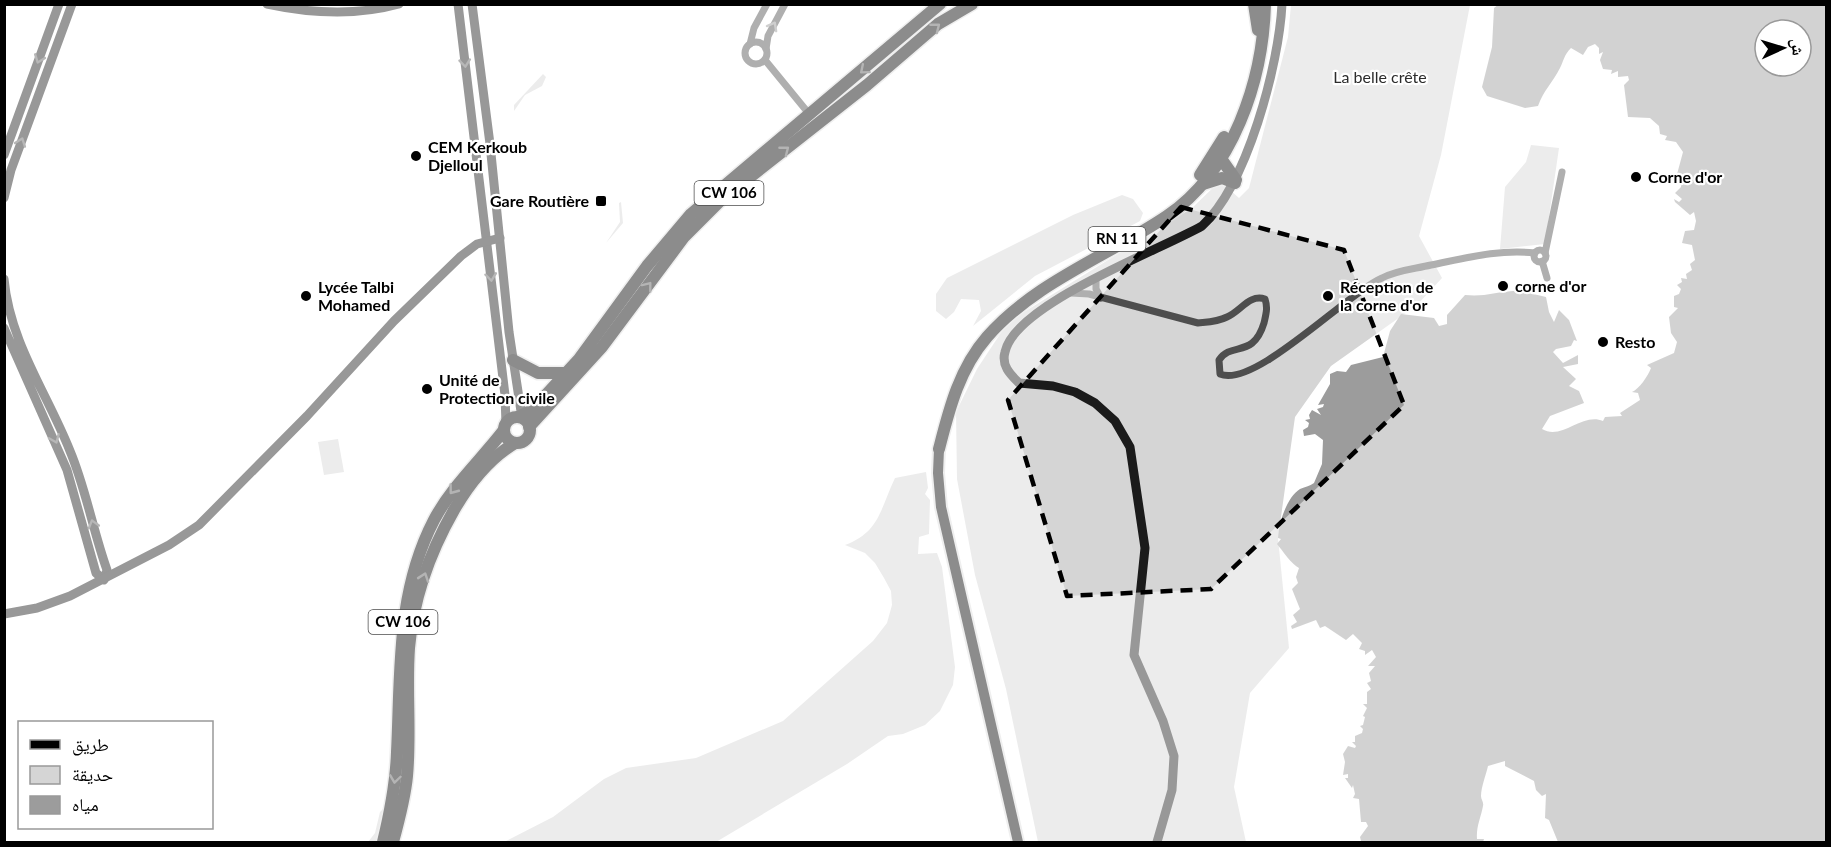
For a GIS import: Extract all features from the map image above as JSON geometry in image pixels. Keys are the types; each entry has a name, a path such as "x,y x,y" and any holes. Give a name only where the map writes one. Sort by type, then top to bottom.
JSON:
{"highway":[{"name":"CW 106","path":"523,420 593,343 647,266 691,214 726,182 810,115 940,4"},
{"name":"CW 106","path":"523,420 602,347 684,237 721,200 867,85 938,24 972,4"},
{"path":"1254,4 1261,33"},
{"name":"RN 11","path":"939,449 942,423 951,395 959,375 983,337 1027,297 1179,199 1199,177 1226,133 1246,81 1261,33 1260,4"},
{"name":"RN 11","path":"939,449 951,402 960,381 986,339 1001,323 1049,286 1167,216 1202,185 1221,160 1248,99 1265,4"},
{"path":"1261,33 1272,4"},
{"path":"1226,133 1221,160 1235,182"},
{"path":"1202,185 1222,178 1235,182"},
{"path":"513,360 538,374 566,374"},
{"path":"523,420 527,438 515,443 507,438 505,427 523,420"},
{"name":"CW 106","path":"383,843 396,776 399,664 410,578 417,557 443,503 505,427"},
{"name":"CW 106","path":"393,843 407,775 408,668 418,594 456,506 484,470 515,443"}],"main road":[{"name":"RN 11","path":"939,449 938,473 941,507 1018,843"}],"street":[{"path":"4,155 59,4"},
{"path":"4,198 14,162 72,4"},
{"path":"267,4 319,12 370,10 399,4"},
{"path":"458,4 505,395 505,427"},
{"path":"472,4 513,360 523,420"},
{"path":"765,60 756,65 747,60 746,49 767,4"},
{"path":"785,4 768,36 765,60 810,115"},
{"path":"1157,843 1172,790 1174,756 1163,721 1134,654 1145,548 1130,447 1115,421 1095,402 1075,392 1053,386 1019,383 1006,370 1004,353 1013,334 1028,319 1069,293 1202,226 1219,208 1235,182 1271,74 1282,4"},
{"path":"750,44 758,42 766,49"},
{"path":"1547,278 1542,261 1562,172"},
{"path":"4,614 54,603 104,580 179,539 208,518 307,416 394,321 461,256 477,244 500,238"},
{"path":"1069,293 1082,293 1198,323 1215,322 1229,317 1251,299 1265,299 1266,314 1255,341 1244,349 1224,354 1219,360 1220,374 1231,375 1251,371 1272,358 1350,297 1389,274 1486,254 1535,253 1540,250 1545,253"},
{"path":"1535,253 1536,260 1542,261"},
{"path":"4,279 10,318 29,374"},
{"path":"1096,279 1096,289 1101,298"},
{"path":"4,328 76,465 106,570 104,580"}],"highlighted area":[{"path":"1181,207 1344,250 1404,405 1211,589 1067,596 1008,400"}],"green space":[{"name":"La belle crête","path":"1291,5 1470,5 1441,155 1419,236 1442,278 1417,305 1331,366 1295,417 1278,538 1289,648 1250,693 1234,787 1246,842 1038,842 1006,689 975,575 957,479 956,412 977,369 1008,322 1192,208 1220,181 1239,198 1249,188 1288,37"},
{"path":"543,74 546,77 542,86 525,95 514,111 514,105"},
{"path":"1531,145 1559,148 1545,244 1500,249 1505,187 1526,162"},
{"path":"1122,195 1133,199 1143,213 1140,221 1035,276 973,326 981,311 979,300 961,299 954,312 946,319 936,311 936,294 947,278 1073,215"},
{"path":"621,202 623,223 606,243 620,222 619,203"},
{"path":"338,439 344,472 324,475 318,442"},
{"path":"926,472 928,488 925,494 930,500 929,534 919,537 918,554 937,553 942,567 955,667 953,685 940,711 925,725 903,734 888,736 847,764 716,842 504,842 553,817 604,779 626,768 696,758 783,721 873,641 887,623 892,605 891,591 884,578 875,563 865,553 845,545 857,540 878,518 895,478"},
{"path":"384,808 377,842 368,842 375,833 380,812"}],"water":[{"path":"1499,4 1826,5 1826,842 1558,842 1549,820 1545,818 1546,794 1542,796 1536,790 1534,781 1505,766 1505,761 1488,766 1482,789 1483,805 1477,835 1477,839 1484,839 1483,842 1361,841 1360,837 1368,826 1366,822 1361,822 1359,799 1353,798 1355,794 1353,785 1352,788 1345,778 1348,778 1348,774 1343,775 1345,762 1343,754 1348,746 1355,748 1352,742 1355,742 1355,736 1362,733 1363,729 1360,726 1363,725 1365,717 1363,716 1367,708 1363,704 1367,704 1367,692 1371,689 1367,683 1371,681 1369,673 1375,666 1368,666 1376,657 1372,650 1365,655 1365,651 1359,649 1362,643 1353,634 1346,640 1325,626 1320,628 1316,620 1292,629 1291,626 1297,622 1293,615 1300,609 1292,589 1298,583 1296,577 1299,568 1290,561 1277,544 1281,539 1278,538 1282,518 1291,498 1300,489 1314,483 1322,464 1323,440 1315,434 1304,436 1303,430 1308,427 1309,423 1305,420 1310,419 1309,415 1312,410 1321,415 1317,409 1323,407 1324,404 1318,405 1330,384 1330,374 1337,371 1346,372 1351,365 1383,357 1390,331 1401,314 1434,318 1439,326 1447,324 1447,315 1465,295 1521,292 1546,297 1554,322 1559,310 1569,320 1577,341 1574,340 1571,346 1556,349 1553,352 1563,363 1578,355 1578,364 1563,367 1576,379 1569,386 1579,391 1584,403 1550,416 1542,429 1557,432 1587,420 1603,421 1605,417 1622,416 1620,413 1640,400 1638,393 1632,392 1648,375 1651,368 1647,365 1674,353 1677,342 1671,333 1669,317 1678,308 1674,307 1674,296 1679,294 1681,289 1677,285 1682,282 1681,278 1687,279 1686,274 1692,270 1690,264 1695,260 1692,245 1682,243 1685,231 1694,230 1696,221 1694,212 1690,215 1674,199 1679,202 1682,199 1675,193 1681,187 1681,179 1676,178 1683,152 1676,142 1665,140 1667,136 1660,134 1659,126 1650,118 1628,117 1624,85 1629,80 1628,76 1618,77 1618,71 1611,74 1612,70 1603,69 1600,60 1603,52 1599,54 1599,48 1595,44 1588,47 1583,55 1571,48 1538,106 1525,108 1487,96 1482,87 1492,47 1494,8"}],"place":[{"name":"CEM Kerkoub Djelloul","path":"416,156"},
{"name":"Corne d'or","path":"1636,177"},
{"name":"Gare Routière","path":"601,201"},
{"name":"corne d'or","path":"1503,286"},
{"name":"Lycée Talbi Mohamed","path":"306,296"},
{"name":"Réception de la corne d'or","path":"1328,296"},
{"name":"Resto","path":"1603,342"},
{"name":"Unité de Protection civile","path":"427,389"}]}
